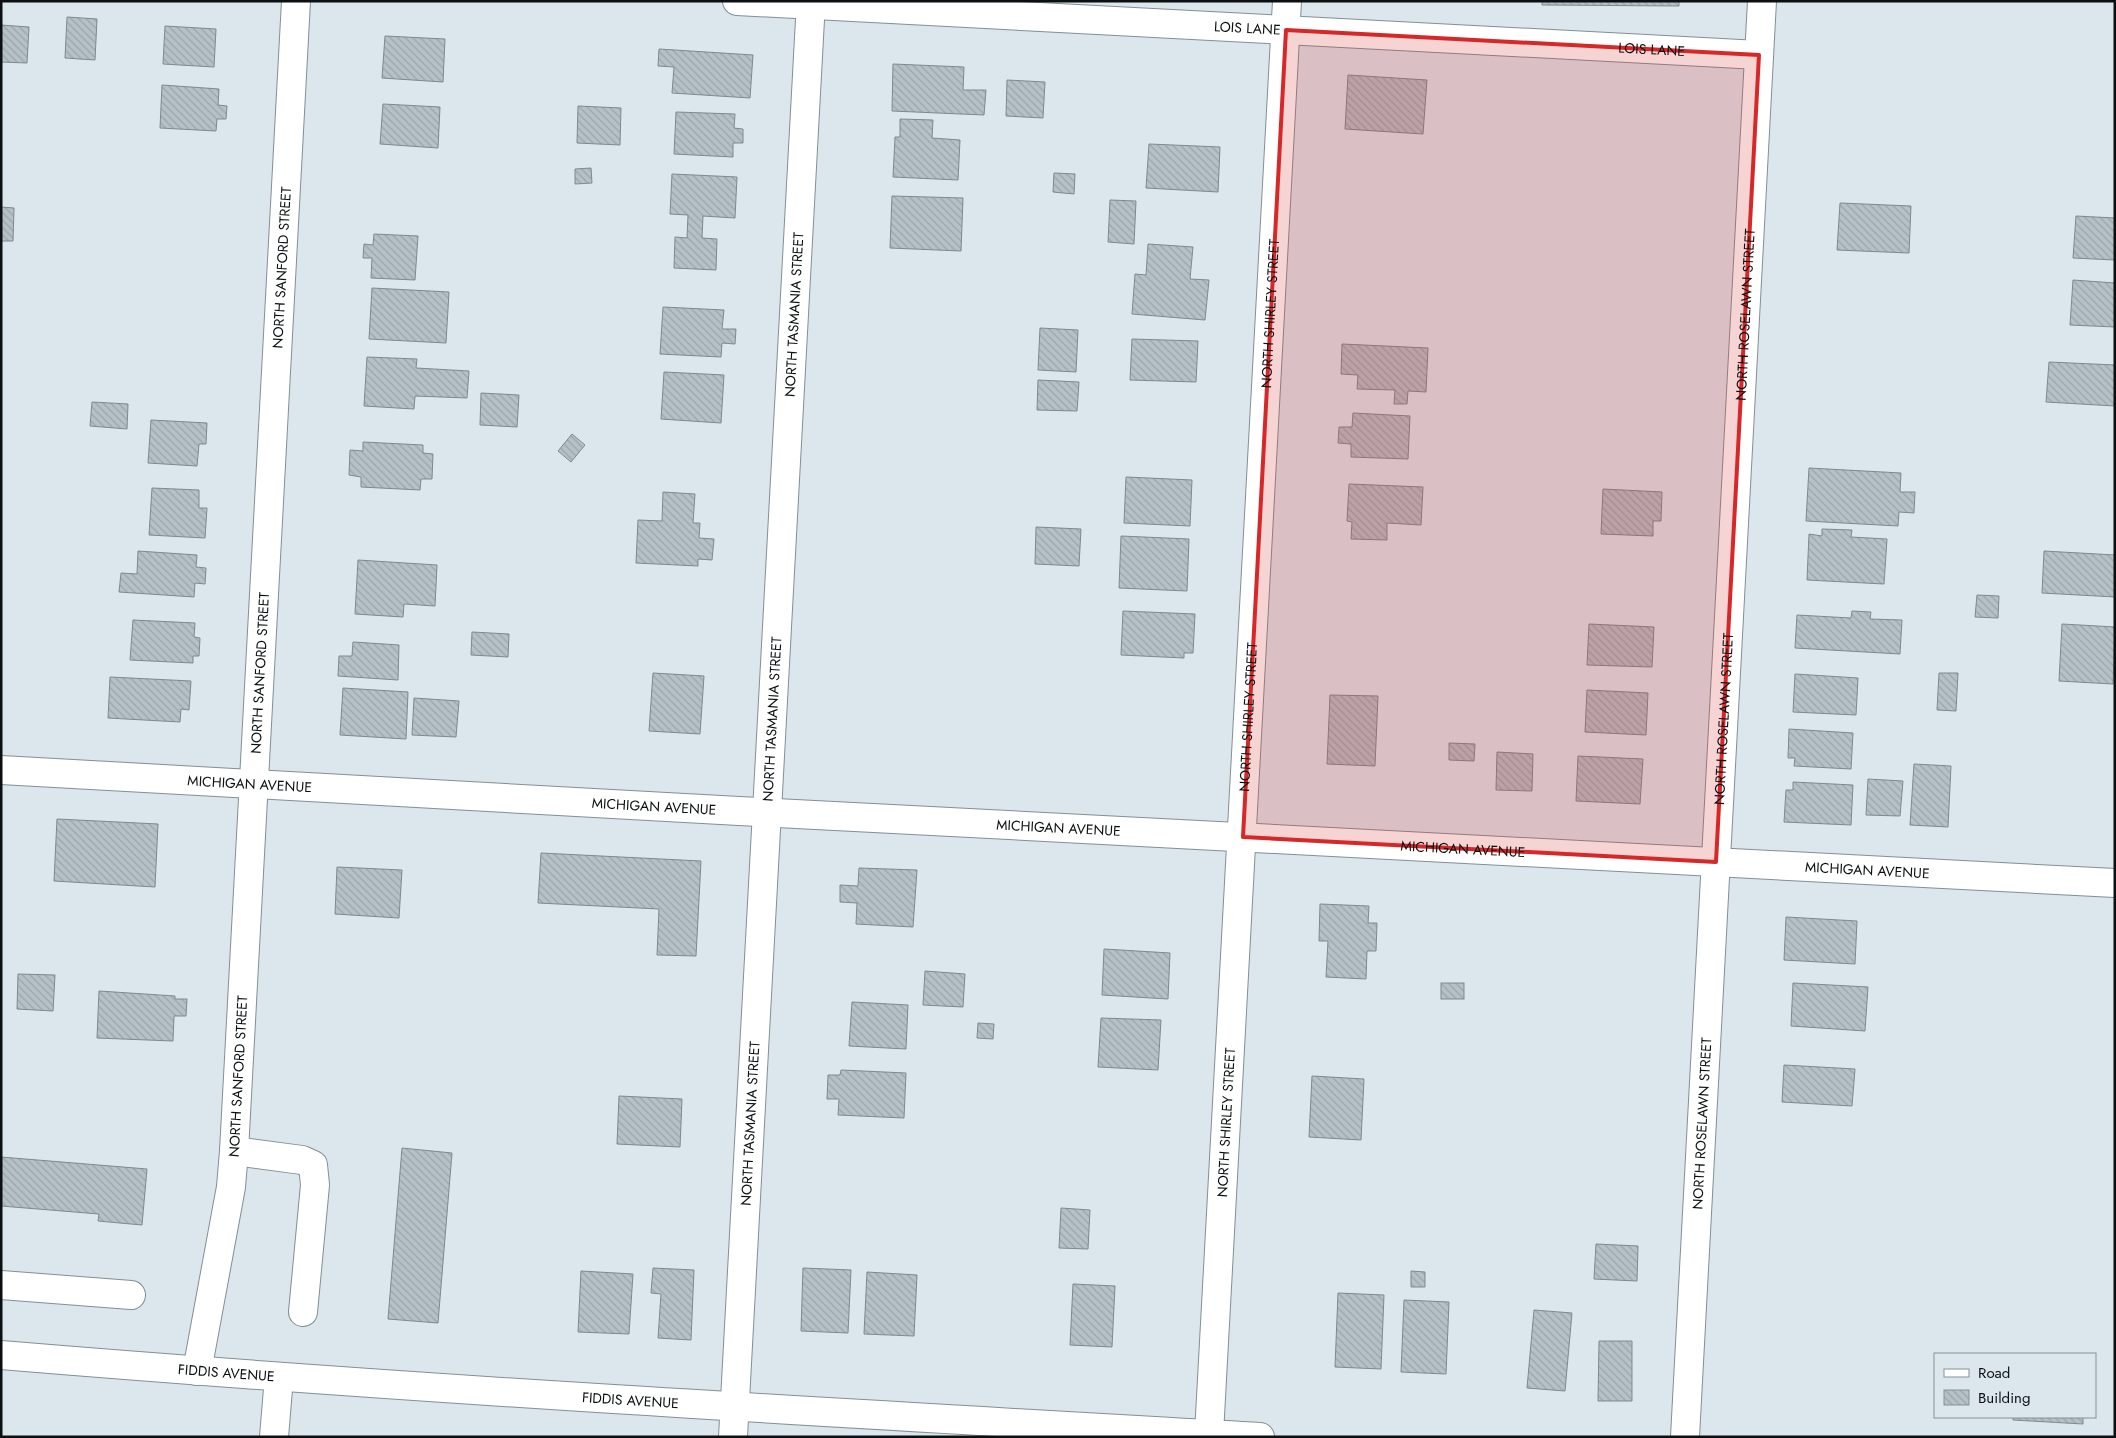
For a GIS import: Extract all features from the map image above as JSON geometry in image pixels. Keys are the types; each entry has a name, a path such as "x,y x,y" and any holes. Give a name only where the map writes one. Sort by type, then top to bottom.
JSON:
{"street":[{"name":"NORTH SANFORD STREET","path":"198,1371 232,1187 296,1"},
{"name":"LOIS LANE","path":"737,1 811,3 1759,55"},
{"name":"NORTH SHIRLEY STREET","path":"1209,1434 1243,837 1287,1"},
{"name":"NORTH ROSELAWN STREET","path":"1685,1437 1762,1"},
{"name":"NORTH TASMANIA STREET","path":"733,1437 811,3"},
{"name":"MICHIGAN AVENUE","path":"1,770 767,813 2115,883"},
{"path":"234,1151 302,1160 313,1165 314,1185 302,1312"},
{"path":"1,1285 131,1296"},
{"name":"FIDDIS AVENUE","path":"1,1355 279,1377 735,1408 1260,1437"},
{"path":"274,1437 279,1377"}],"highlighted area":[{"path":"1286,30 1759,55 1716,862 1243,837"}],"building":[{"path":"1542,1 1679,1 1679,6 1542,5"},
{"path":"67,17 97,19 95,60 65,58"},
{"path":"1,25 29,27 27,63 1,62"},
{"path":"165,26 216,29 214,67 163,64"},
{"path":"385,36 445,39 443,82 382,78"},
{"path":"659,49 753,55 750,98 672,93 674,67 658,66"},
{"path":"893,64 964,67 963,90 986,90 984,115 892,111"},
{"path":"1348,75 1427,80 1423,134 1345,129"},
{"path":"1007,80 1045,82 1043,118 1006,116"},
{"path":"162,85 219,89 218,105 227,106 226,119 217,119 216,131 160,128"},
{"path":"383,104 440,107 438,148 380,144"},
{"path":"578,106 621,108 620,145 577,143"},
{"path":"676,112 735,114 734,128 743,129 743,143 733,143 733,157 674,154"},
{"path":"900,119 933,120 932,138 960,140 958,180 893,177 895,137 900,137"},
{"path":"1149,144 1220,147 1218,192 1146,188"},
{"path":"591,168 592,183 575,184 575,169"},
{"path":"1054,173 1075,174 1074,194 1053,192"},
{"path":"672,174 737,177 735,218 703,216 702,238 717,239 716,270 674,268 675,237 687,238 688,215 670,214"},
{"path":"892,196 963,198 961,251 890,248"},
{"path":"1110,200 1136,201 1134,244 1108,242"},
{"path":"1840,203 1911,206 1909,253 1837,250"},
{"path":"1,207 14,208 13,241 1,241"},
{"path":"2076,216 2115,218 2115,260 2073,258"},
{"path":"374,234 418,236 415,280 371,278 372,258 363,258 364,244 373,245"},
{"path":"1148,244 1193,247 1190,279 1209,280 1205,320 1132,314 1135,274 1146,275"},
{"path":"2073,280 2115,283 2115,327 2070,325"},
{"path":"372,288 449,292 446,343 369,339"},
{"path":"663,307 724,310 722,329 736,329 735,344 722,343 721,357 660,354"},
{"path":"1040,328 1078,330 1076,372 1038,370"},
{"path":"1132,339 1198,341 1196,382 1130,380"},
{"path":"1342,344 1428,348 1426,392 1408,391 1407,404 1394,404 1395,390 1357,389 1358,375 1341,374"},
{"path":"367,357 417,359 416,368 469,371 467,398 415,396 414,409 364,406"},
{"path":"2049,362 2115,365 2115,406 2046,402"},
{"path":"664,372 724,375 721,423 661,419"},
{"path":"1038,380 1079,382 1077,411 1037,410"},
{"path":"481,393 519,395 517,427 480,425"},
{"path":"92,402 128,404 127,429 90,426"},
{"path":"1353,413 1410,416 1408,459 1351,457 1351,444 1338,443 1339,427 1352,427"},
{"path":"151,420 207,423 206,444 199,444 197,466 148,463"},
{"path":"572,434 585,445 571,462 558,451"},
{"path":"363,442 423,445 423,453 433,454 432,479 421,479 420,490 361,487 361,477 349,475 350,450 363,451"},
{"path":"1809,468 1901,473 1900,492 1915,492 1914,513 1899,512 1898,526 1806,521"},
{"path":"1126,477 1192,480 1190,526 1124,523"},
{"path":"1349,484 1423,487 1421,525 1387,523 1387,540 1351,539 1352,522 1347,521"},
{"path":"152,488 199,490 199,508 207,508 205,538 149,535"},
{"path":"1603,489 1662,492 1661,521 1653,521 1653,536 1601,534"},
{"path":"663,492 695,494 693,523 700,523 699,538 714,539 712,560 698,559 698,566 636,563 638,520 662,521"},
{"path":"1036,527 1081,529 1079,566 1035,564"},
{"path":"1822,529 1852,530 1851,537 1887,539 1884,584 1807,580 1809,534 1822,536"},
{"path":"1121,536 1189,539 1187,591 1119,588"},
{"path":"138,551 197,555 196,567 206,568 205,584 195,583 194,597 119,592 121,573 137,574"},
{"path":"2044,551 2115,555 2115,597 2042,593"},
{"path":"358,560 437,565 435,606 404,604 403,617 355,614"},
{"path":"1977,595 1999,596 1998,618 1975,617"},
{"path":"1123,611 1195,614 1193,653 1184,653 1184,658 1121,655"},
{"path":"1852,611 1871,612 1870,619 1902,620 1900,654 1795,648 1797,615 1851,618"},
{"path":"133,620 195,623 194,637 200,638 199,656 193,656 193,663 130,660"},
{"path":"1589,624 1654,627 1652,667 1587,665"},
{"path":"2062,624 2115,627 2113,684 2059,681"},
{"path":"472,632 509,634 508,657 471,655"},
{"path":"353,642 399,645 398,680 338,676 339,656 352,656"},
{"path":"653,673 704,676 700,734 649,731"},
{"path":"1939,673 1958,673 1956,711 1937,710"},
{"path":"1795,674 1858,678 1856,715 1793,712"},
{"path":"110,677 191,681 189,710 181,709 180,722 108,718"},
{"path":"343,688 408,692 406,739 340,735"},
{"path":"1587,690 1648,693 1646,735 1585,732"},
{"path":"1330,695 1378,696 1375,766 1327,764"},
{"path":"414,698 459,701 456,737 412,735"},
{"path":"1789,729 1853,733 1851,769 1794,766 1795,758 1788,758"},
{"path":"1449,743 1475,744 1474,761 1449,760"},
{"path":"1497,752 1533,754 1532,791 1496,790"},
{"path":"1578,756 1643,759 1640,804 1576,801"},
{"path":"1914,764 1951,766 1948,827 1910,825"},
{"path":"1868,779 1903,781 1900,816 1866,815"},
{"path":"1793,782 1853,785 1851,825 1784,822 1786,790 1793,790"},
{"path":"57,819 158,824 155,887 54,881"},
{"path":"541,853 701,861 696,956 657,955 659,909 538,903"},
{"path":"337,867 402,870 399,918 335,914"},
{"path":"859,868 917,870 913,927 856,924 857,903 840,902 840,885 858,886"},
{"path":"1320,904 1369,906 1368,923 1377,923 1376,951 1367,951 1366,979 1326,977 1328,941 1319,941"},
{"path":"1786,917 1857,921 1855,964 1784,960"},
{"path":"1104,949 1170,953 1168,999 1102,995"},
{"path":"925,971 965,974 963,1007 923,1005"},
{"path":"18,974 55,975 53,1011 17,1009"},
{"path":"1441,983 1464,983 1464,999 1441,999"},
{"path":"1793,983 1868,987 1865,1031 1791,1026"},
{"path":"99,991 175,996 175,999 187,999 186,1016 174,1016 173,1041 97,1038"},
{"path":"852,1002 908,1005 906,1049 849,1046"},
{"path":"1101,1018 1161,1020 1158,1070 1098,1067"},
{"path":"978,1023 994,1024 993,1039 977,1038"},
{"path":"1784,1065 1855,1069 1852,1106 1782,1102"},
{"path":"841,1070 906,1073 904,1118 838,1115 839,1099 827,1099 828,1075 840,1075"},
{"path":"1312,1076 1364,1079 1361,1140 1309,1137"},
{"path":"619,1096 682,1099 680,1147 617,1144"},
{"path":"402,1148 452,1153 438,1323 388,1319"},
{"path":"1,1157 147,1169 142,1225 98,1221 99,1214 1,1206"},
{"path":"1061,1208 1090,1210 1088,1249 1059,1248"},
{"path":"1596,1244 1638,1246 1637,1281 1594,1279"},
{"path":"653,1268 694,1270 691,1340 658,1338 661,1294 651,1293"},
{"path":"803,1268 851,1270 848,1333 801,1331"},
{"path":"581,1271 633,1274 629,1334 578,1332"},
{"path":"1411,1271 1425,1272 1425,1287 1411,1287"},
{"path":"867,1272 917,1275 914,1336 864,1334"},
{"path":"1073,1284 1115,1286 1112,1347 1070,1345"},
{"path":"1338,1293 1384,1295 1381,1369 1335,1367"},
{"path":"1404,1300 1449,1302 1446,1374 1401,1372"},
{"path":"1534,1310 1572,1313 1565,1391 1527,1388"},
{"path":"1599,1341 1632,1341 1632,1401 1598,1401"},
{"path":"2013,1418 2083,1418 2083,1424 2013,1420"}]}
